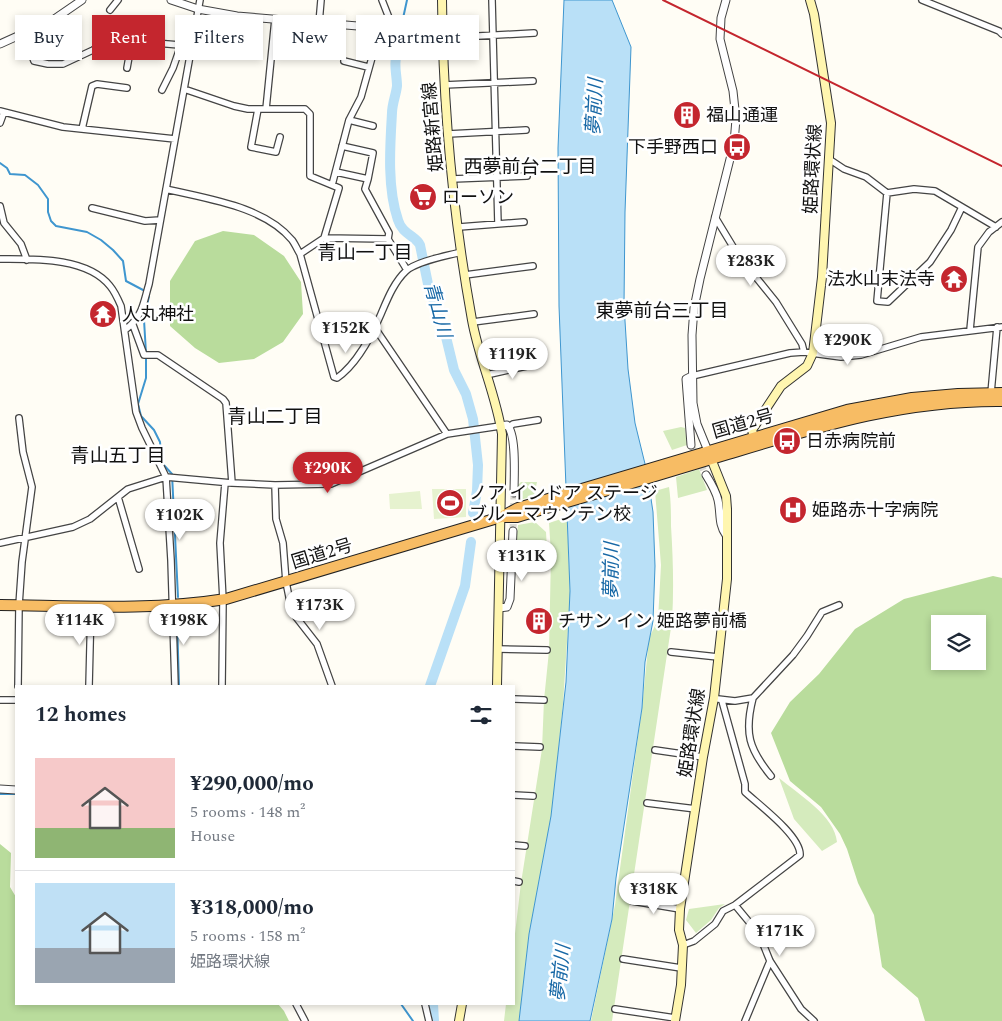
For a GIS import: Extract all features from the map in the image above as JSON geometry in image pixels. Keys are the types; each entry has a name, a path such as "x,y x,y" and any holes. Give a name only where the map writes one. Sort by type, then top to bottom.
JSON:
{"highway":[{"name":"国道2号","path":"710,455 754,438 847,410 886,402 934,396 997,393"},
{"name":"国道2号","path":"0,604 172,606 223,600 501,517 518,508 543,505 710,455 821,426 891,410 940,403 1002,401"}],"main road":[{"name":"姫路新宮線","path":"442,0 442,15"},
{"name":"姫路環状線","path":"754,438 752,430 781,386 807,366 813,353 822,276 831,122 814,14 810,0"},
{"name":"姫路新宮線","path":"443,60 452,179 461,252 472,322 500,426 502,447 497,685"},
{"name":"姫路環状線","path":"675,1019 681,985 683,945 679,930 680,909 703,757 718,699 718,656 726,579 728,509 726,496 710,455"},
{"path":"459,1021 462,1005"}],"street":[{"path":"60,15 82,0"},
{"path":"110,10 118,0"},
{"path":"172,0 198,9 237,16 273,19"},
{"path":"197,15 200,0"},
{"path":"320,15 321,0"},
{"path":"382,0 388,15"},
{"path":"492,0 498,224"},
{"path":"710,455 697,424 693,403 694,308 736,131 732,85 720,39 721,18 726,0"},
{"path":"922,0 999,31 1002,34"},
{"path":"479,37 534,33"},
{"path":"0,44 15,38"},
{"path":"266,109 273,39"},
{"path":"34,60 48,64 63,64 72,60"},
{"path":"126,68 128,60"},
{"path":"162,90 176,60"},
{"path":"125,330 133,325 140,316 149,284 189,60"},
{"path":"332,185 349,120 360,97 371,60"},
{"path":"344,61 368,67"},
{"path":"444,85 533,81"},
{"path":"82,129 94,84 127,88"},
{"path":"184,89 234,106 258,109 305,109 310,114 310,176 339,188 324,238"},
{"path":"258,109 251,147 276,152 280,137"},
{"path":"0,123 2,111 63,127 175,140"},
{"path":"349,120 373,126"},
{"path":"448,134 526,130"},
{"path":"342,146 373,153 365,189 389,233 388,239 407,270"},
{"path":"829,159 844,168 866,177 886,193 924,189 941,194 962,207 1000,225 982,240 978,247 970,330"},
{"path":"336,172 368,180"},
{"path":"452,179 527,176"},
{"path":"166,189 248,210 279,228 293,240 300,254 334,377 337,378 351,366 375,328 388,298 407,270 461,252"},
{"path":"886,193 877,301 888,302 930,262 951,230 962,207"},
{"path":"0,206 4,223 21,244 27,260"},
{"path":"92,208 145,221 160,220"},
{"path":"715,217 738,255 776,302 802,344 804,352"},
{"path":"459,227 524,222"},
{"path":"300,254 324,238 388,239"},
{"path":"0,259 68,263 81,267 108,284 121,306 136,412 142,428 169,477 175,685"},
{"path":"465,275 532,266"},
{"path":"472,322 534,314"},
{"path":"133,325 144,355 158,355 223,399 226,403 232,483"},
{"path":"691,445 686,379 790,353 804,352 841,357 862,354 921,337 999,327 997,393"},
{"path":"375,328 447,434"},
{"path":"486,375 536,364"},
{"path":"18,685 22,554 32,487 23,452 19,418"},
{"path":"0,542 73,527 90,519 128,489 169,477 274,485 331,484 447,434 506,425 509,427 513,424 538,420"},
{"path":"509,427 513,447 514,493"},
{"path":"706,475 714,488 718,502 720,522 726,535"},
{"path":"222,685 223,600 220,543 225,482"},
{"path":"274,485 276,519 283,543 286,582 291,607 296,617 317,644 332,685"},
{"path":"118,497 139,569"},
{"path":"499,608 507,607 510,599 513,531"},
{"path":"512,554 543,553"},
{"path":"771,776 757,759 749,736 748,720 753,698 793,655 808,636 822,612 839,605"},
{"path":"89,685 91,606"},
{"path":"498,649 548,650"},
{"path":"671,652 718,656"},
{"path":"683,945 694,941 715,924 723,911 735,905 800,855 800,849 788,832 745,792 745,784 718,699 735,701 753,698"},
{"path":"515,699 544,700"},
{"path":"0,700 15,700"},
{"path":"515,746 540,746"},
{"path":"655,750 703,757"},
{"path":"0,790 15,790"},
{"path":"515,795 533,796"},
{"path":"647,804 696,809"},
{"path":"515,845 525,846"},
{"path":"632,901 680,909"},
{"path":"735,905 759,934 770,961 801,1009 814,1021"},
{"path":"623,959 681,968"},
{"path":"745,1021 770,961"},
{"path":"297,1005 305,1021"},
{"path":"425,1005 429,1021"},
{"path":"615,1009 675,1019"}],"green space":[{"path":"223,231 254,235 284,256 301,282 303,314 283,342 254,359 219,363 195,348 170,326 170,281 195,241"},
{"path":"681,427 685,428 687,445 672,450 663,431"},
{"path":"699,469 707,490 678,498 676,477"},
{"path":"521,482 537,482 534,496 520,500 518,485"},
{"path":"669,487 673,574 672,621 612,1021 591,1021 615,905 642,708 649,638 658,620 661,565 655,491"},
{"name":"ノア インドア ステージ ブルーマウンテン校","path":"432,489 466,489 466,517 434,519"},
{"name":"ノア インドア ステージ ブルーマウンテン校","path":"420,491 422,509 390,509 389,494"},
{"path":"567,517 570,595 563,704 552,811 529,934 519,1021 504,1021 506,1005 515,1005 515,934 542,749 549,651 551,554 549,523"},
{"path":"535,522 546,532 547,550 515,551 518,525"},
{"path":"993,576 1002,578 1002,1021 925,1021 918,998 882,967 874,915 858,883 840,834 821,807 790,781 771,733 790,702 819,674 855,629 904,599"},
{"path":"779,778 823,815 835,832 837,842 822,851 794,819"},
{"path":"0,844 11,853 10,887 15,895 15,1005 279,1005 289,1021 0,1021"},
{"path":"725,904 696,933 686,920 689,909"}],"water":[{"name":"夢前川","path":"564,0 612,0 631,47 625,212 624,305 628,369 635,423 647,472 653,512 655,566 653,621 645,662 642,708 616,878 612,919 590,1021 519,1021 529,934 551,816 566,682 570,591 559,306 558,148"}],"waterway":[{"path":"404,15 407,0"},
{"name":"青山川","path":"396,60 397,86 392,110 390,167 392,194 400,225 420,245 428,284 446,337 454,370 466,394 473,419 478,465 477,491 473,513"},
{"path":"0,163 7,168 10,174 25,175 38,185 48,199 48,212 51,221 56,226 87,232 113,250 123,261 126,281 143,290"},
{"path":"146,353 144,320 149,296"},
{"path":"146,358 146,378 138,404 141,416 154,430 160,442 162,463 172,474 178,597"},
{"name":"青山川","path":"430,685 465,586 471,542"},
{"path":"177,619 179,685"},
{"path":"0,794 15,794"},
{"path":"402,1005 413,1021"},
{"name":"青山川","path":"433,1005 434,1021"}],"tunnel":[{"path":"691,445 706,475"},
{"path":"513,531 514,493"}],"railway":[{"path":"663,0 1002,166"}],"place":[{"name":"福山通運","path":"687,115"},
{"name":"下手野西口","path":"737,147"},
{"name":"ローソン","path":"423,197"},
{"name":"法水山末法寺","path":"954,279"},
{"name":"人丸神社","path":"103,314"},
{"name":"日赤病院前","path":"787,441"},
{"name":"ノア インドア ステージ ブルーマウンテン校","path":"450,503"},
{"name":"姫路赤十字病院","path":"793,510"},
{"name":"チサン イン 姫路夢前橋","path":"539,621"}],"district":[{"name":"西夢前台二丁目","path":"530,167"},
{"name":"青山一丁目","path":"365,253"},
{"name":"東夢前台三丁目","path":"662,311"},
{"name":"青山二丁目","path":"275,417"},
{"name":"青山五丁目","path":"118,456"}]}
